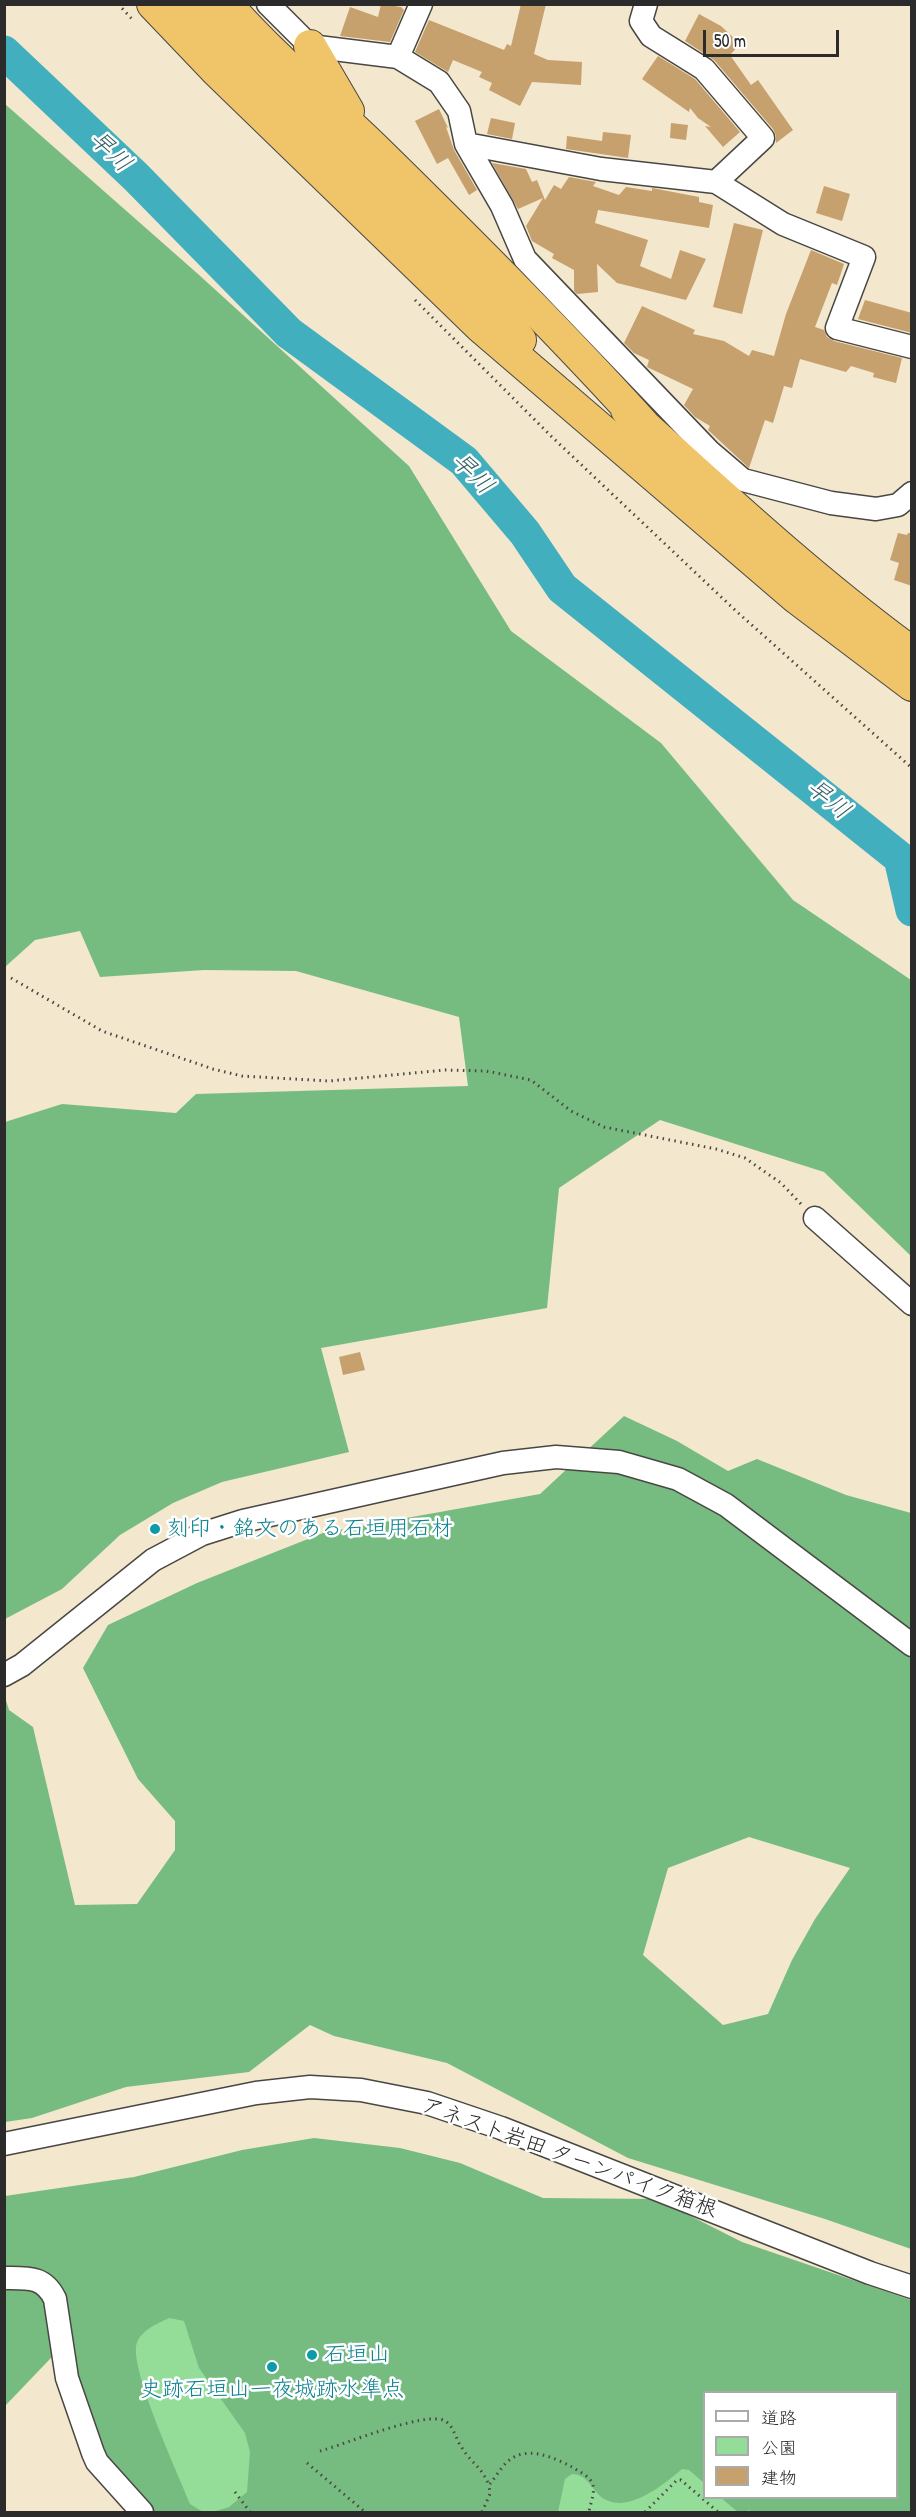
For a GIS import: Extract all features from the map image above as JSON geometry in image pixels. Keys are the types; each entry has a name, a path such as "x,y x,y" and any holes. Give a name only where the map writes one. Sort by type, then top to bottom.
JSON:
{"highway":[{"path":"193,4 463,273 524,345 683,500"},
{"path":"226,4 322,102 370,145 526,298 643,424"},
{"path":"144,13 216,70 480,326 797,598 912,685"},
{"path":"310,46 370,145"},
{"path":"463,273 540,333 723,498 849,607 912,653"}],"street":[{"path":"268,4 310,46 398,57 439,82 459,111 466,144 502,206 525,259 709,451 743,480 831,503 876,508 897,505 912,493"},
{"path":"398,57 421,4"},
{"path":"646,4 641,21 651,36 704,69 763,138 716,182"},
{"path":"466,144 601,169 716,182 783,224 864,257 837,328 912,347"},
{"path":"815,1218 912,1304"},
{"path":"4,1675 22,1665 153,1560 202,1534 243,1521 386,1488 503,1463 556,1457 592,1458 619,1462 678,1479 726,1505 912,1645"},
{"name":"アネスト岩田 ターンパイク箱根","path":"4,2144 256,2093 310,2087 361,2090 427,2103 501,2128 859,2269 912,2287"},
{"path":"4,2278 44,2282 51,2289 55,2299 67,2378 93,2453 97,2462 142,2512"}],"path":[{"path":"118,4 144,13"},
{"path":"409,293 552,437 736,611 912,768"},
{"path":"11,978 102,1031 213,1069 242,1076 329,1082 444,1070 486,1071 531,1080 571,1111 604,1127 716,1149 745,1158 781,1184 815,1218"},
{"path":"320,2451 410,2422 432,2418 444,2420 450,2425 462,2448 483,2470 490,2494 482,2512"},
{"path":"489,2485 512,2458 537,2453 554,2458 584,2474 592,2482 594,2490 589,2512"},
{"path":"307,2463 365,2512"},
{"path":"645,2512 677,2480 681,2480 718,2512"},
{"path":"235,2492 250,2512"}],"green space":[{"path":"5,104 198,274 409,466 511,631 661,743 793,900 911,980 912,1257 824,1172 660,1120 559,1188 547,1308 321,1348 349,1452 222,1482 173,1503 120,1535 62,1589 5,1619 5,1122 62,1104 176,1113 196,1094 468,1086 459,1017 296,971 204,970 100,977 80,931 35,940 5,967"},
{"path":"624,1416 677,1441 728,1471 757,1459 846,1495 911,1513 911,2249 825,2219 628,2158 447,2063 334,2036 310,2025 249,2072 126,2087 32,2118 5,2122 4,1694 9,1710 33,1727 75,1905 137,1904 175,1850 175,1821 138,1779 83,1668 108,1625 197,1583 323,1533 540,1494","holes":["749,1837 850,1868 815,1919 792,1960 768,2014 723,2025 643,1955 668,1868"]},
{"path":"314,2138 400,2148 460,2163 543,2198 657,2199 742,2242 911,2300 911,2512 754,2512 748,2510 738,2512 722,2499 898,2499 898,2391 703,2391 703,2482 689,2470 682,2469 665,2483 632,2501 610,2502 600,2496 581,2476 572,2474 565,2479 558,2512 213,2512 229,2507 247,2492 250,2452 245,2433 199,2368 184,2321 169,2318 144,2332 140,2337 136,2347 137,2361 148,2401 190,2504 203,2512 151,2512 100,2454 74,2391 70,2338 5,2406 5,2196 134,2177 242,2150"},
{"path":"214,2264 703,2465 703,2499 763,2499 779,2512 147,2512 105,2308"}],"building":[{"path":"381,4 401,7 404,10 390,42 340,36 350,7 378,17"},
{"path":"521,4 546,4 534,54 548,60 582,62 581,85 532,82 520,106 489,90 492,83 479,77 482,72 453,60 448,72 415,52 429,20 504,50 507,44 511,46"},
{"path":"699,14 721,26 740,44 730,55 751,85 758,80 793,130 776,143 773,129 714,60 685,41"},
{"path":"658,56 695,79 740,132 723,147 705,126 711,127 698,118 690,108 689,112 642,79"},
{"path":"439,109 448,128 446,127 454,150 477,190 469,195 448,158 437,164 415,121"},
{"path":"491,118 515,123 512,139 487,134"},
{"path":"671,123 688,125 686,140 670,138"},
{"path":"603,132 631,135 628,158 566,149 567,136 602,141"},
{"path":"492,163 526,169 532,182 537,180 545,200 554,185 561,189 569,177 596,182 593,186 619,195 626,187 652,191 652,188 699,197 699,202 713,205 709,228 598,210 595,223 648,240 640,266 671,279 680,250 706,259 686,300 617,283 597,264 598,292 577,294 574,291 574,270 552,258 554,254 532,241 526,226 543,198 518,209"},
{"path":"824,186 850,194 842,221 816,213"},
{"path":"734,223 763,230 742,314 713,307"},
{"path":"811,250 844,264 837,285 832,283 815,327 824,330 827,337 834,341 902,358 896,383 873,377 874,373 851,366 846,372 800,359 792,388 784,386 773,423 765,420 749,468 708,430 710,426 695,417 684,405 693,389 647,367 649,360 634,353 624,343 642,306 695,330 693,334 724,341 749,356 752,350 774,356 786,314"},
{"path":"865,300 912,313 912,333 858,319"},
{"path":"898,533 907,535 912,533 912,586 894,580 899,563 890,560"},
{"path":"360,1352 365,1370 343,1375 339,1357"}],"waterway":[{"name":"早川","path":"4,52 136,177 289,333 464,461 525,533 562,588 900,858 912,910"}],"place":[{"name":"刻印・銘文のある石垣用石材","path":"155,1529"},
{"name":"石垣山","path":"312,2355"},
{"name":"史跡石垣山一夜城跡水準点","path":"272,2367"}]}
